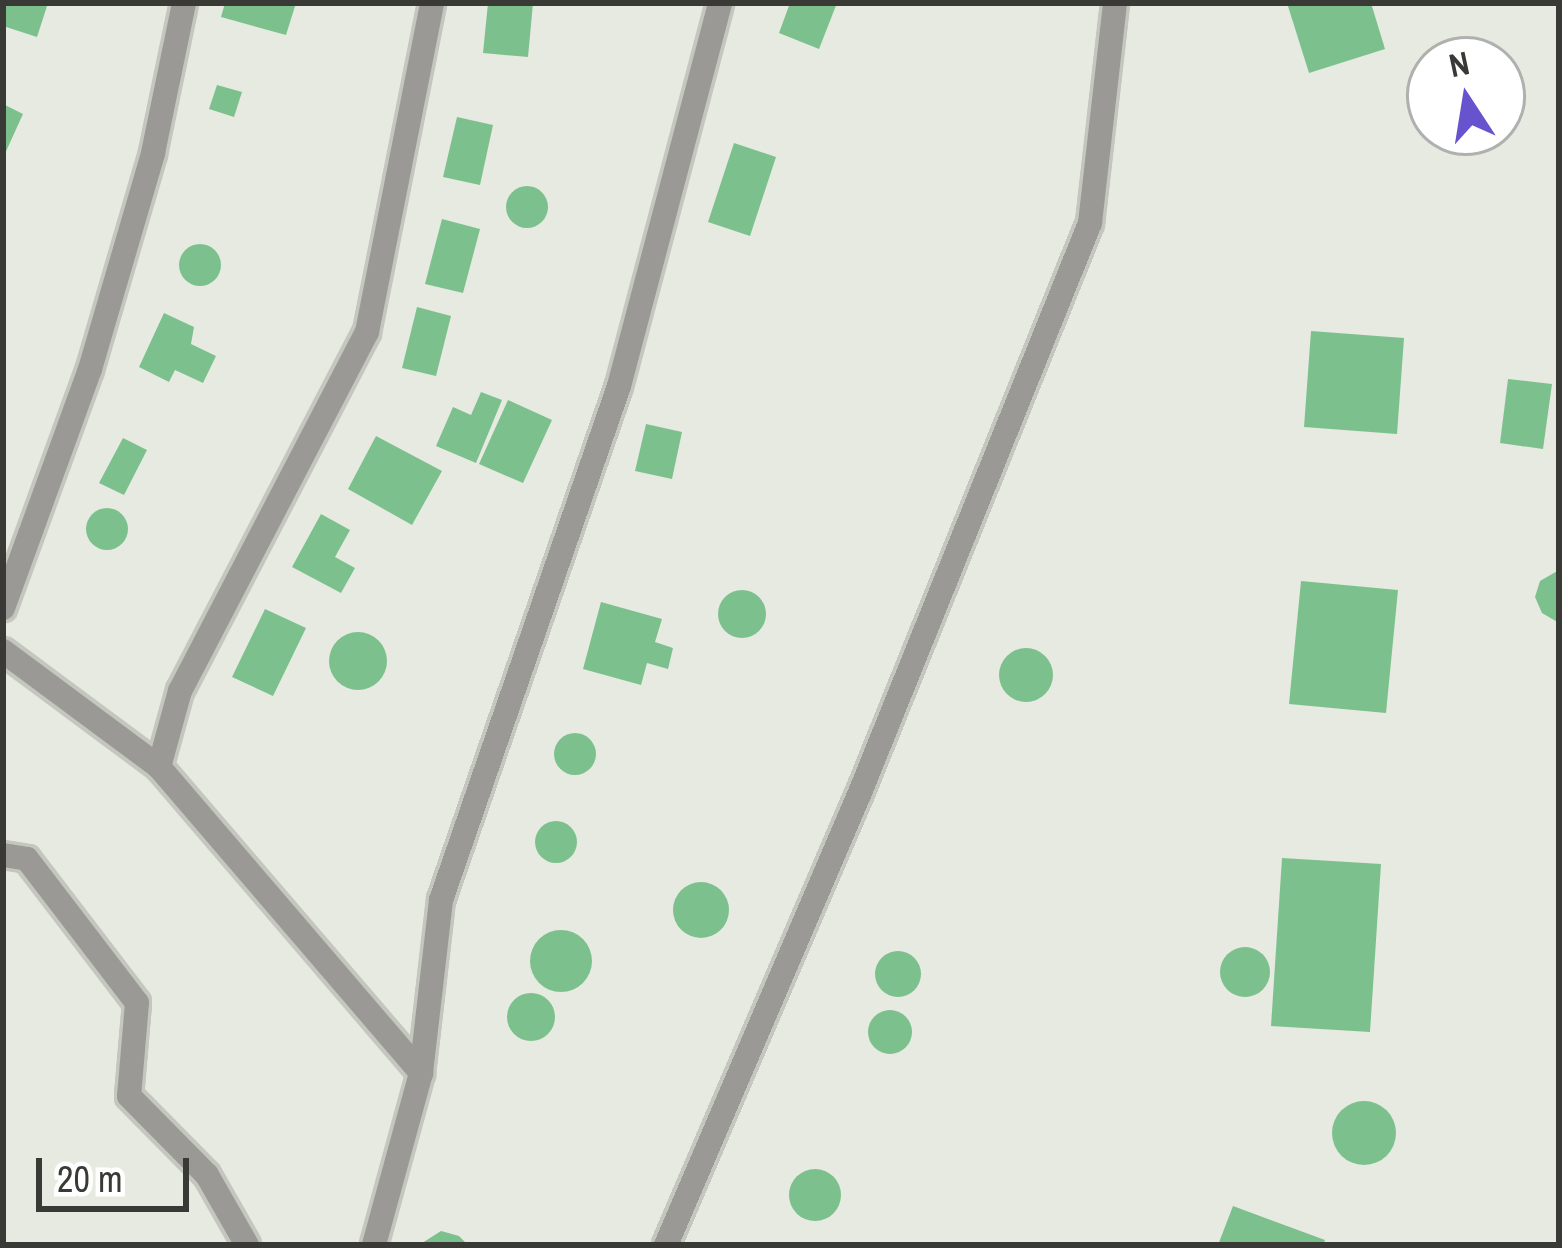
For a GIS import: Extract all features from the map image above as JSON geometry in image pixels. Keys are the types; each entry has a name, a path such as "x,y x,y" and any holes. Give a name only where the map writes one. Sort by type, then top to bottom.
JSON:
{"street":[{"path":"3,608 90,369 153,153 184,3"},
{"path":"159,767 180,691 367,332 432,3"},
{"path":"374,1245 421,1073 440,900 619,386 720,3"},
{"path":"666,1245 859,795 1090,223 1115,3"},
{"path":"3,651 159,767 421,1073"},
{"path":"3,855 27,859 137,1003 128,1096 207,1174 247,1245"}],"building":[{"path":"3,3 48,3 37,37 3,26"},
{"path":"225,3 296,3 286,35 221,17"},
{"path":"488,3 533,3 528,57 483,53"},
{"path":"790,3 837,3 819,49 779,33"},
{"path":"1287,3 1371,3 1385,49 1309,73"},
{"path":"217,85 242,92 234,117 209,109"},
{"path":"3,104 23,114 3,158"},
{"path":"457,117 493,125 480,185 443,177"},
{"path":"734,143 776,157 750,236 708,222"},
{"path":"527,186 542,192 548,207 542,222 527,228 512,222 506,207 512,192"},
{"path":"442,219 480,229 463,293 425,284"},
{"path":"200,244 215,250 221,265 215,280 200,286 185,280 179,265 185,250"},
{"path":"417,307 451,316 436,376 402,368"},
{"path":"164,313 194,327 191,344 216,356 203,383 175,370 169,382 139,367"},
{"path":"1311,331 1404,338 1397,434 1304,427"},
{"path":"1508,379 1552,384 1543,449 1500,443"},
{"path":"481,392 502,400 476,463 436,446 453,407 471,415"},
{"path":"508,400 552,420 523,483 479,464"},
{"path":"646,424 682,432 672,479 635,471"},
{"path":"376,436 442,471 412,525 348,489"},
{"path":"123,438 147,450 124,495 99,483"},
{"path":"107,508 122,514 128,529 122,544 107,550 92,544 86,529 92,514"},
{"path":"321,514 350,530 335,557 355,568 341,593 292,567"},
{"path":"1559,570 1559,623 1542,613 1535,597 1540,581"},
{"path":"1301,581 1398,590 1386,713 1289,704"},
{"path":"742,590 759,597 766,614 759,631 742,638 725,631 718,614 725,597"},
{"path":"601,602 662,619 655,642 673,648 668,669 647,663 641,685 583,669"},
{"path":"265,609 306,628 273,696 232,677"},
{"path":"358,632 379,640 387,661 379,682 358,690 337,682 329,661 337,640"},
{"path":"1026,648 1045,656 1053,675 1045,694 1026,702 1007,694 999,675 1007,656"},
{"path":"575,733 590,739 596,754 590,769 575,775 560,769 554,754 560,739"},
{"path":"556,821 571,827 577,842 571,857 556,863 541,857 535,842 541,827"},
{"path":"1282,858 1381,864 1370,1032 1271,1026"},
{"path":"701,882 721,890 729,910 721,930 701,938 681,930 673,910 681,890"},
{"path":"561,930 583,939 592,961 583,983 561,992 539,983 530,961 539,939"},
{"path":"1235,948 1255,948 1269,962 1269,982 1255,996 1235,996 1221,982 1221,962"},
{"path":"898,951 915,957 921,974 915,991 898,997 881,991 875,974 881,957"},
{"path":"531,993 548,1000 555,1017 548,1034 531,1041 514,1034 507,1017 514,1000"},
{"path":"890,1010 905,1017 912,1032 905,1047 890,1054 875,1047 868,1032 875,1017"},
{"path":"1364,1101 1387,1110 1396,1133 1387,1156 1364,1165 1341,1156 1332,1133 1341,1110"},
{"path":"815,1169 833,1177 841,1195 833,1213 815,1221 797,1213 789,1195 797,1177"},
{"path":"1233,1206 1325,1240 1323,1245 1218,1245"},
{"path":"441,1231 459,1236 468,1245 419,1245"}]}
